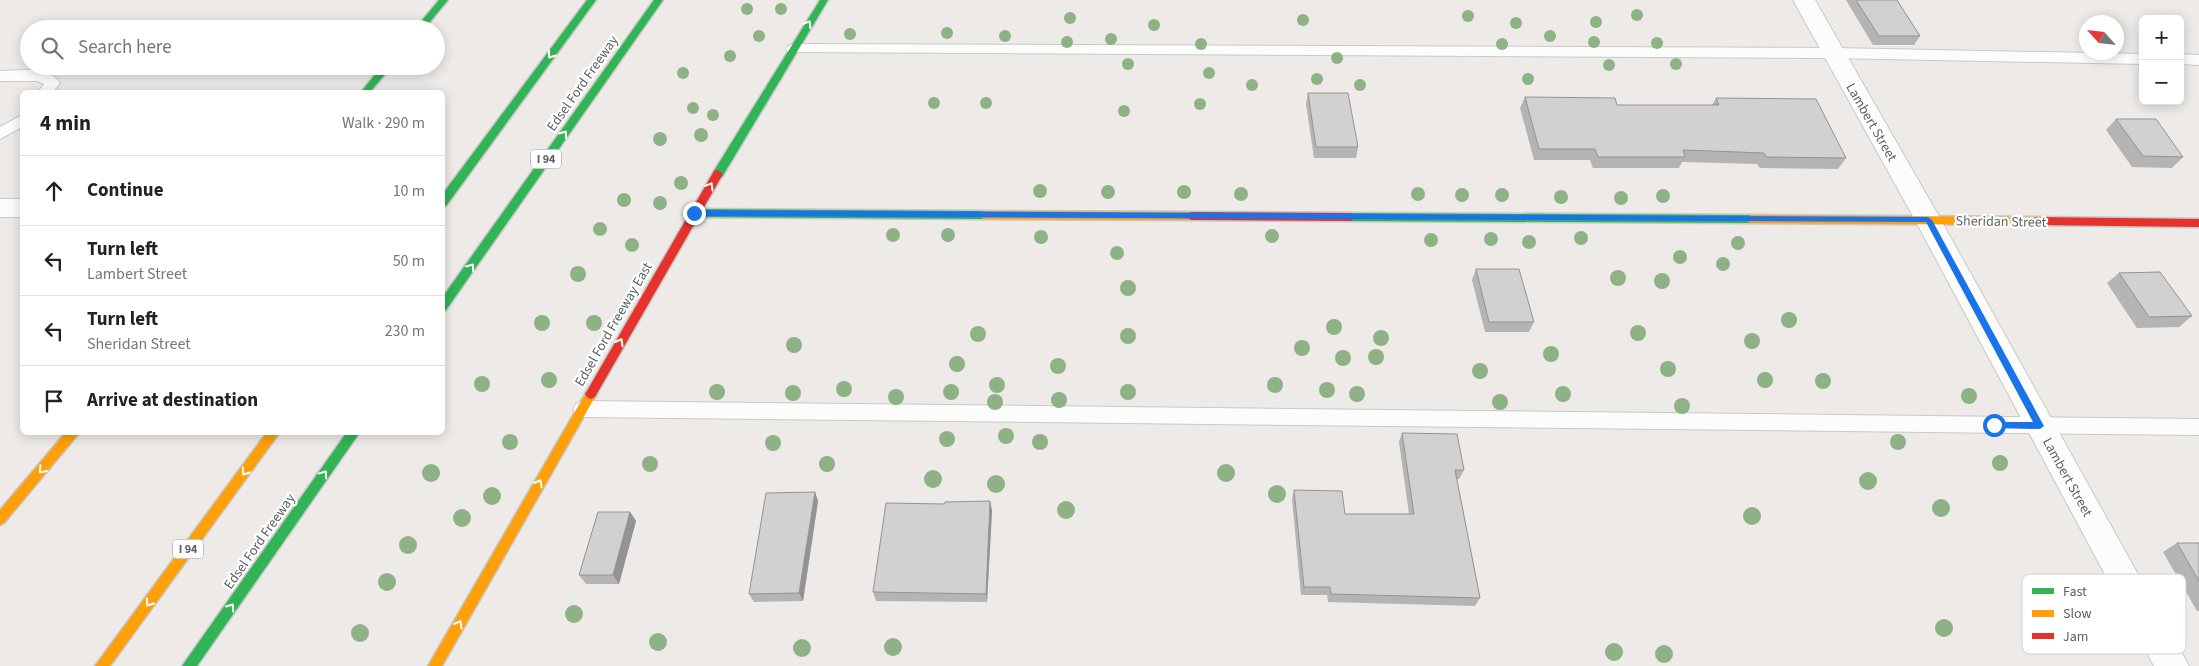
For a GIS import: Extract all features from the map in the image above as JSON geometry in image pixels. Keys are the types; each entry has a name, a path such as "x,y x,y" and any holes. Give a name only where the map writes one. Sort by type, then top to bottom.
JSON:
{"main road":[{"path":"427,20 444,0"},
{"path":"580,15 587,0"},
{"path":"445,199 592,0"},
{"name":"Edsel Ford Freeway","path":"445,303 658,0"},
{"path":"650,12 664,0"},
{"name":"Edsel Ford Freeway East","path":"435,666 694,213 824,0"},
{"path":"367,90 379,75"},
{"name":"Sheridan Street","path":"694,213 2199,223"},
{"path":"0,519 71,435"},
{"name":"I 94","path":"102,666 272,435"},
{"name":"Edsel Ford Freeway","path":"189,666 352,435"}],"street":[{"name":"Lambert Street","path":"1804,0 1928,220 2121,574"},
{"path":"0,208 20,208"},
{"name":"Lambert Street","path":"2165,654 2172,666"}],"lane":[{"path":"793,49 1833,53 2139,59"},
{"path":"2184,59 2199,60"},
{"path":"0,76 40,76 53,83 47,90"},
{"path":"0,134 20,121"},
{"path":"582,409 2199,427"}],"building":[{"path":"1856,0 1897,0 1920,36 1879,36"},
{"path":"1308,93 1348,93 1358,147 1316,147"},
{"path":"1525,97 1615,98 1617,105 1719,105 1716,98 1816,99 1846,158 1766,157 1764,153 1683,150 1685,157 1598,157 1595,149 1539,149"},
{"path":"2116,119 2156,119 2183,157 2143,156"},
{"path":"1476,269 1519,269 1534,322 1489,322"},
{"path":"2160,272 2192,316 2149,317 2119,273"},
{"path":"1402,433 1457,434 1464,470 1455,470 1480,598 1331,594 1330,587 1304,587 1294,490 1342,491 1345,514 1414,514"},
{"path":"815,492 799,593 749,594 766,493"},
{"path":"990,501 986,594 873,592 886,503 944,504 945,502"},
{"path":"598,512 630,512 613,575 579,575"},
{"path":"2177,543 2199,543 2199,581"}],"traffic: fast":[{"path":"427,20 444,0"},
{"path":"445,199 592,0"},
{"path":"445,303 659,0"},
{"path":"718,174 824,0"},
{"path":"367,90 379,75"},
{"path":"694,213 983,215"},
{"path":"1351,217 1750,219"},
{"path":"189,666 352,435"}],"traffic: slow":[{"path":"983,215 1191,216"},
{"path":"1750,219 2036,221"},
{"path":"435,666 591,394"},
{"path":"0,519 71,435"},
{"path":"102,666 272,435"}],"traffic: jam":[{"path":"591,394 718,174"},
{"path":"1191,216 1351,217"},
{"path":"2036,221 2199,223"}],"route":[{"path":"694,213 1928,220 2040,426 1994,425"}]}
